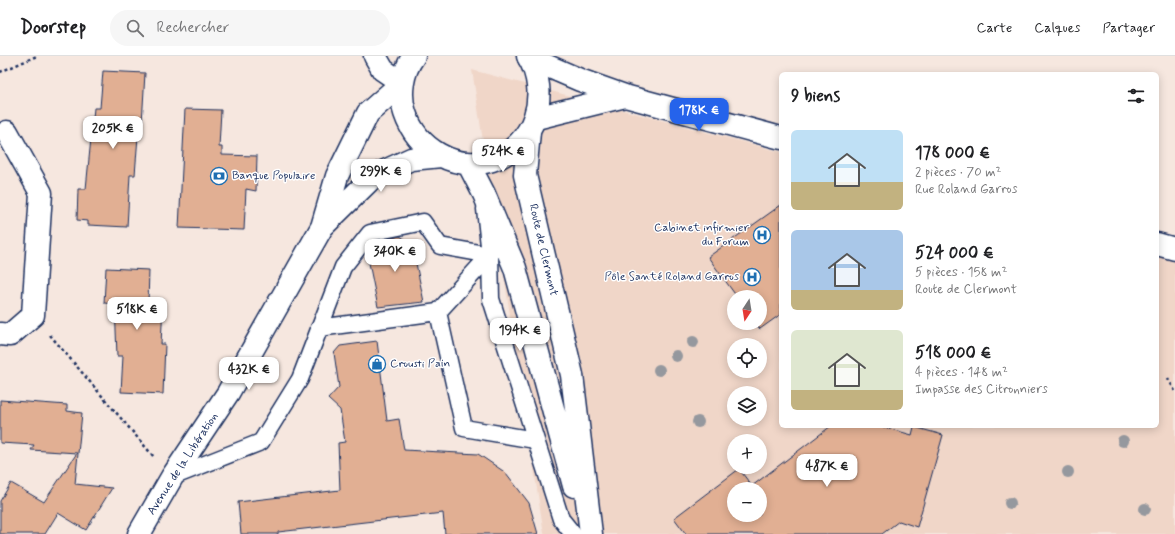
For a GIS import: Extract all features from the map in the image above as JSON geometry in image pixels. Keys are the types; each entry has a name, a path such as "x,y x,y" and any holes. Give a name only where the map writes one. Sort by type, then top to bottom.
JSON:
{"street":[{"path":"376,56 383,70 402,83"},
{"path":"414,56 410,62 402,83 402,105 409,126 423,144 441,156 454,161 468,163 492,160 513,149 532,125 625,96"},
{"path":"529,57 580,80 625,96 779,137"},
{"name":"Route de Clermont","path":"529,57 538,77 540,98 532,125 525,175 572,375 591,534"},
{"name":"Avenue de la Libération","path":"139,534 172,477 228,393 322,227 337,176 368,113 402,83"},
{"path":"0,334 10,335 33,315 41,192 7,132"},
{"name":"Avenue de la Libération","path":"322,227 374,176 411,159 441,156"},
{"path":"468,163 484,194 515,268 587,534"},
{"path":"1159,245 1175,249"}],"lane":[{"path":"484,194 490,255 490,299 561,519 573,534"},
{"path":"172,477 261,442 300,379 343,266 370,233 423,222 440,246 490,255"},
{"path":"319,328 438,312 490,255"},
{"path":"438,312 464,428 535,440"}],"path":[{"path":"0,72 37,56"},
{"path":"33,315 172,477"},
{"path":"1168,378 1175,390"}],"shaded area":[{"path":"472,70 779,151 779,428 1159,428 1159,254 1175,258 1175,534 544,534"}],"building":[{"path":"103,71 145,73 142,123 139,123 135,175 130,175 127,227 88,225 88,221 77,220 78,189 86,189 94,108 100,108"},
{"name":"Banque Populaire","path":"185,109 221,110 219,147 222,147 222,155 257,156 256,191 246,189 244,230 179,228"},
{"name":"Pôle Santé Roland Garros","path":"779,206 779,315 767,324 767,290 732,290 708,257"},
{"path":"400,236 412,244 424,302 378,307 367,253 375,242"},
{"path":"106,268 149,270 148,304 163,305 161,344 165,344 163,394 121,392 123,356 117,356 115,304 104,303"},
{"path":"377,341 387,421 399,419 404,450 478,454 506,473 529,503 538,534 445,534 443,513 278,532 278,534 241,534 238,502 340,490 338,443 345,442 340,410 328,399 339,387 334,353 340,346"},
{"path":"0,400 67,405 67,411 82,413 75,484 112,488 86,530 58,513 45,534 0,534 0,501 11,483 44,502 77,453 31,450 34,445 0,443"},
{"path":"828,428 887,428 912,435 914,428 918,428 943,435 917,527 899,521 882,534 686,534 674,518 732,474 743,474 749,482 727,482 727,522 767,522 767,482 757,482"}],"place":[{"name":"Banque Populaire","path":"219,176"},
{"name":"Cabinet infirmier du Forum","path":"762,235"},
{"name":"Pôle Santé Roland Garros","path":"752,277"},
{"name":"Crousti Pain","path":"377,364"}]}
